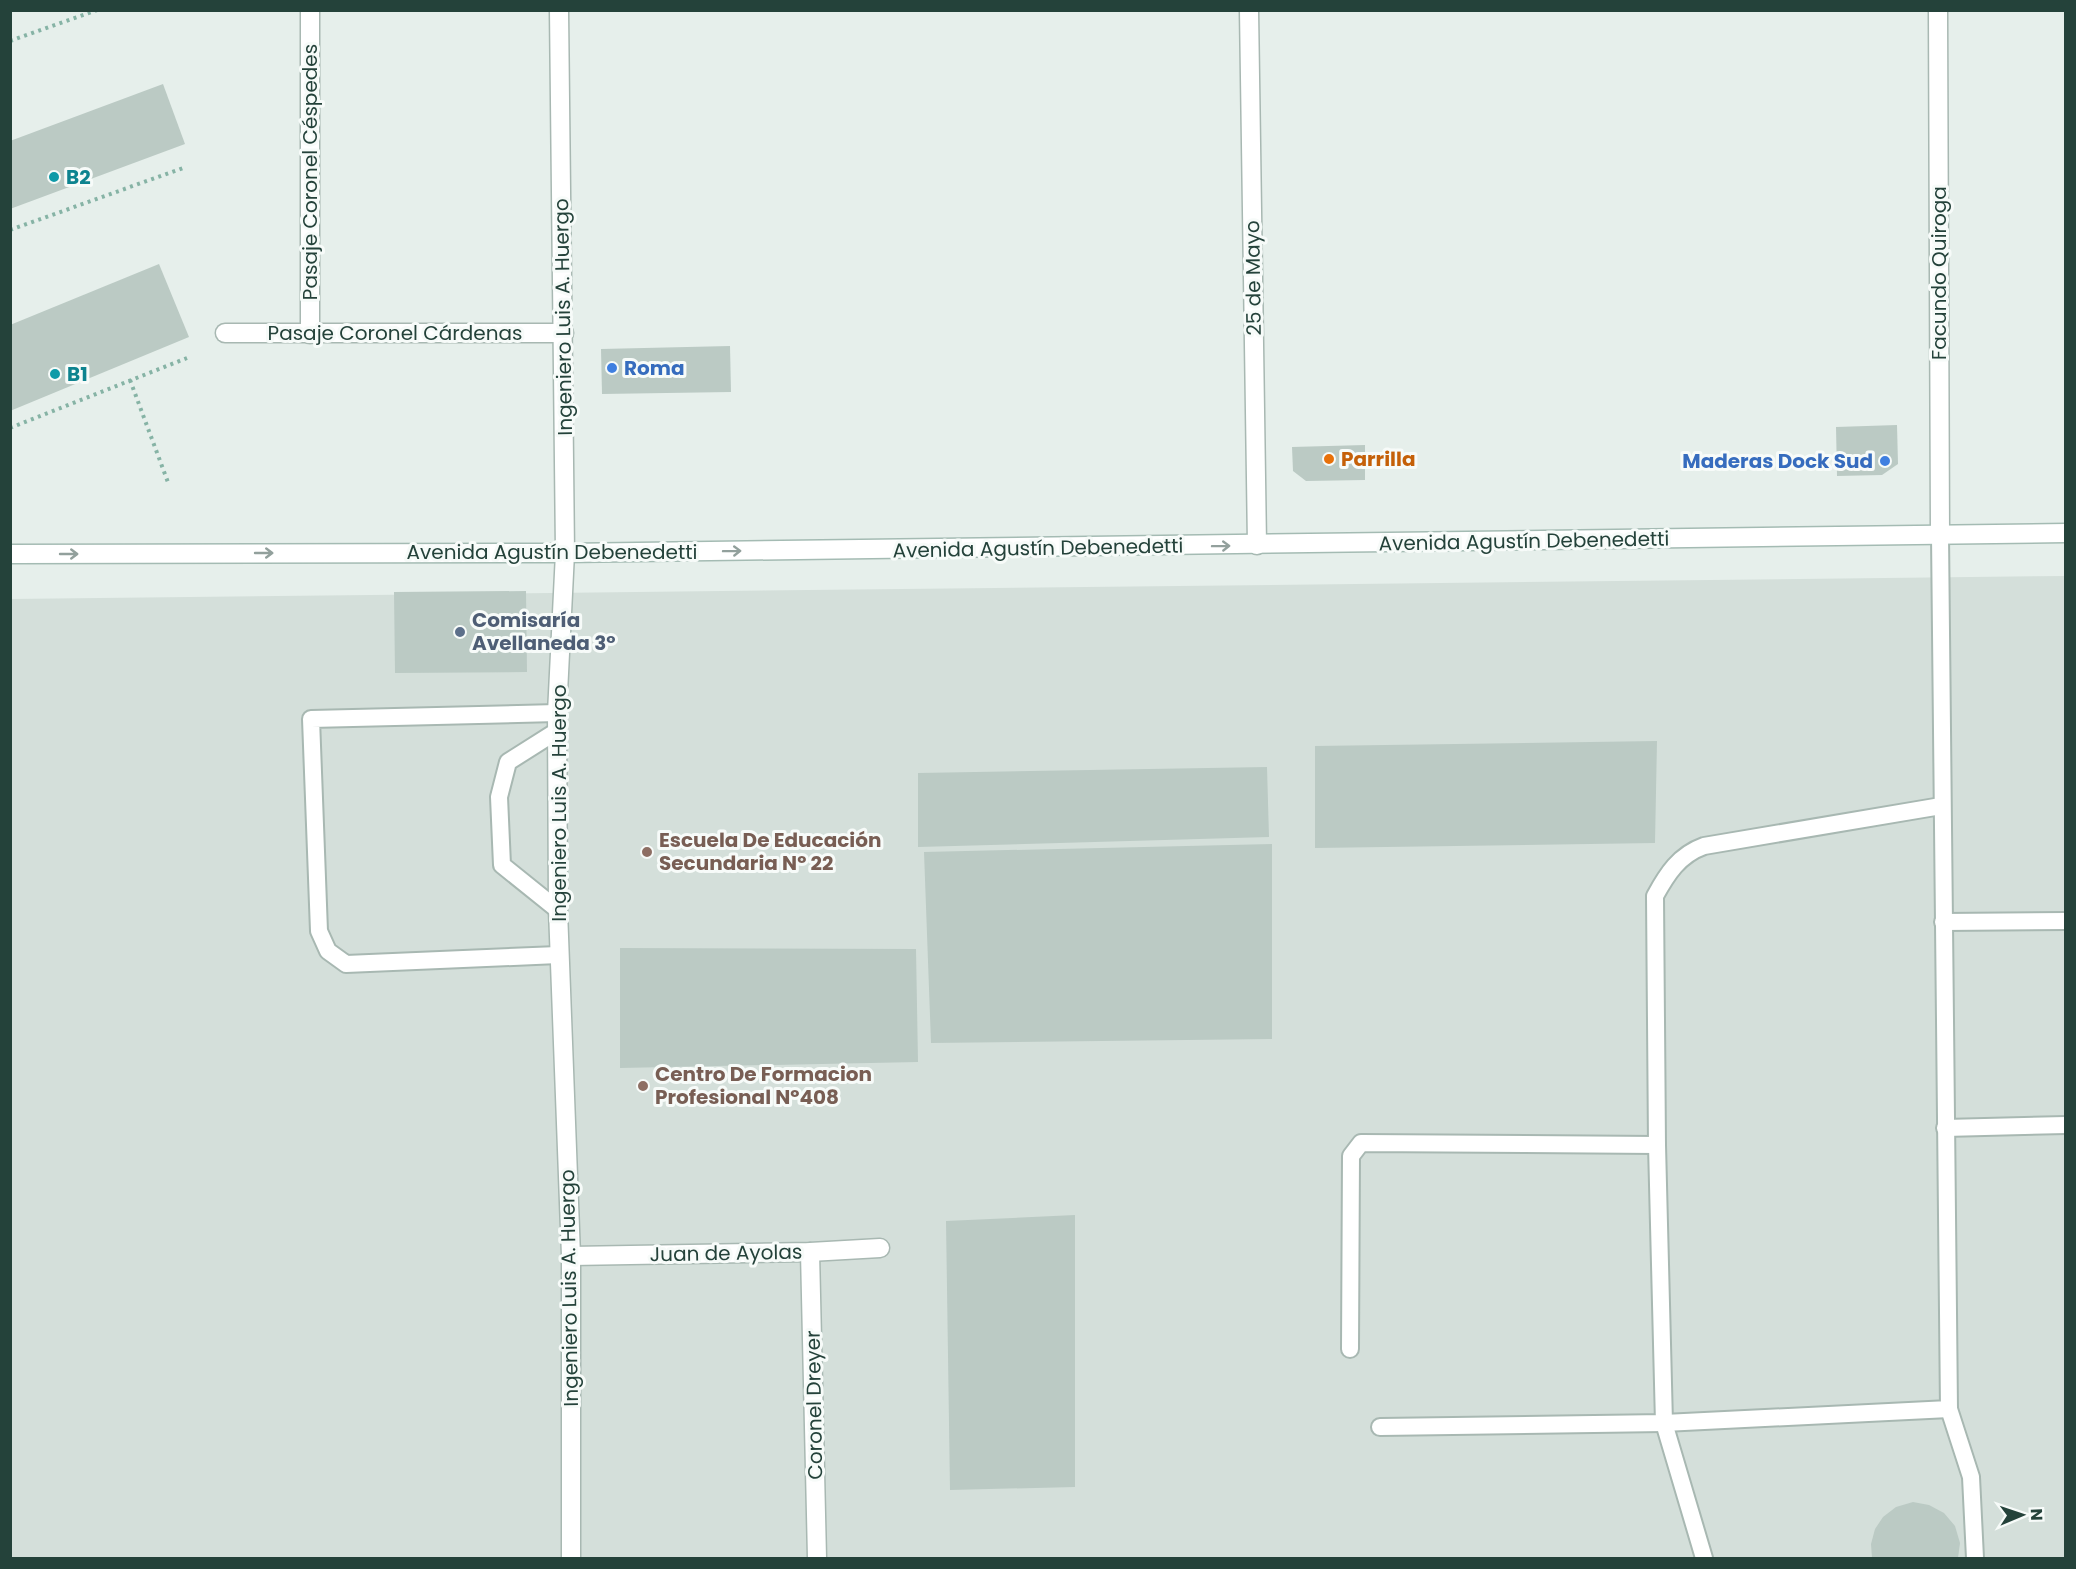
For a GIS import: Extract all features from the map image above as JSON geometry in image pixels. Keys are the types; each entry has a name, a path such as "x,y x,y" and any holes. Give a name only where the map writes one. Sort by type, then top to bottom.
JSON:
{"street":[{"name":"Pasaje Coronel Céspedes","path":"310,10 310,334"},
{"name":"Ingeniero Luis A. Huergo","path":"559,10 565,553 557,722 558,955 571,1256 571,1558"},
{"name":"25 de Mayo","path":"1249,10 1257,545"},
{"name":"Facundo Quiroga","path":"1938,10 1940,535"},
{"name":"Pasaje Coronel Cárdenas","path":"225,333 564,333"},
{"name":"Avenida Agustín Debenedetti","path":"10,554 565,553 2066,533"},
{"name":"Juan de Ayolas","path":"571,1256 810,1252 880,1248"},
{"name":"Coronel Dreyer","path":"810,1252 818,1558"}],"lane":[{"path":"1940,535 1942,922 1949,1409 1971,1477 1975,1558"},
{"path":"557,722 311,718 319,931 328,951 346,964 558,955"},
{"path":"557,722 508,762 499,797 502,865 558,910"},
{"path":"1704,1558 1664,1423 1657,1145 1655,896 1666,875 1688,852 1704,846 1941,806"},
{"path":"1942,922 2066,921"},
{"path":"1945,1128 2066,1125"},
{"path":"1350,1349 1351,1156 1361,1143 1657,1145"},
{"path":"1380,1427 1664,1423 1949,1409"}],"path":[{"path":"10,41 97,10"},
{"path":"10,230 183,168"},
{"path":"10,428 187,358"},
{"path":"130,380 170,485"}],"shaded area":[{"path":"2065,576 2065,1558 11,1558 10,599"}],"building":[{"name":"B2","path":"163,84 185,144 10,209 10,141"},
{"name":"B1","path":"159,264 189,337 10,411 10,325"},
{"path":"730,346 731,392 602,394 601,349"},
{"path":"1897,425 1898,464 1882,475 1837,476 1836,427"},
{"name":"Parrilla","path":"1365,445 1365,480 1306,481 1293,471 1292,447"},
{"name":"Comisaría Avellaneda 3°","path":"526,591 527,672 395,673 394,592"},
{"path":"1657,741 1655,843 1315,848 1315,746"},
{"path":"1267,767 1269,837 918,847 918,773"},
{"path":"1272,844 1272,1039 931,1043 924,852"},
{"path":"620,948 916,949 918,1062 620,1068"},
{"path":"1075,1215 1075,1487 950,1490 946,1221"},
{"path":"1913,1502 1929,1505 1944,1513 1955,1526 1960,1543 1958,1558 1872,1558 1871,1544 1875,1529 1883,1517 1896,1507"}],"place":[{"name":"B2","path":"54,177"},
{"name":"Roma","path":"612,368"},
{"name":"B1","path":"55,374"},
{"name":"Parrilla","path":"1329,459"},
{"name":"Maderas Dock Sud","path":"1885,461"},
{"name":"Comisaría Avellaneda 3°","path":"460,632"},
{"name":"Escuela De Educación Secundaria Nº 22","path":"647,852"},
{"name":"Centro De Formacion Profesional Nº408","path":"643,1086"}]}
